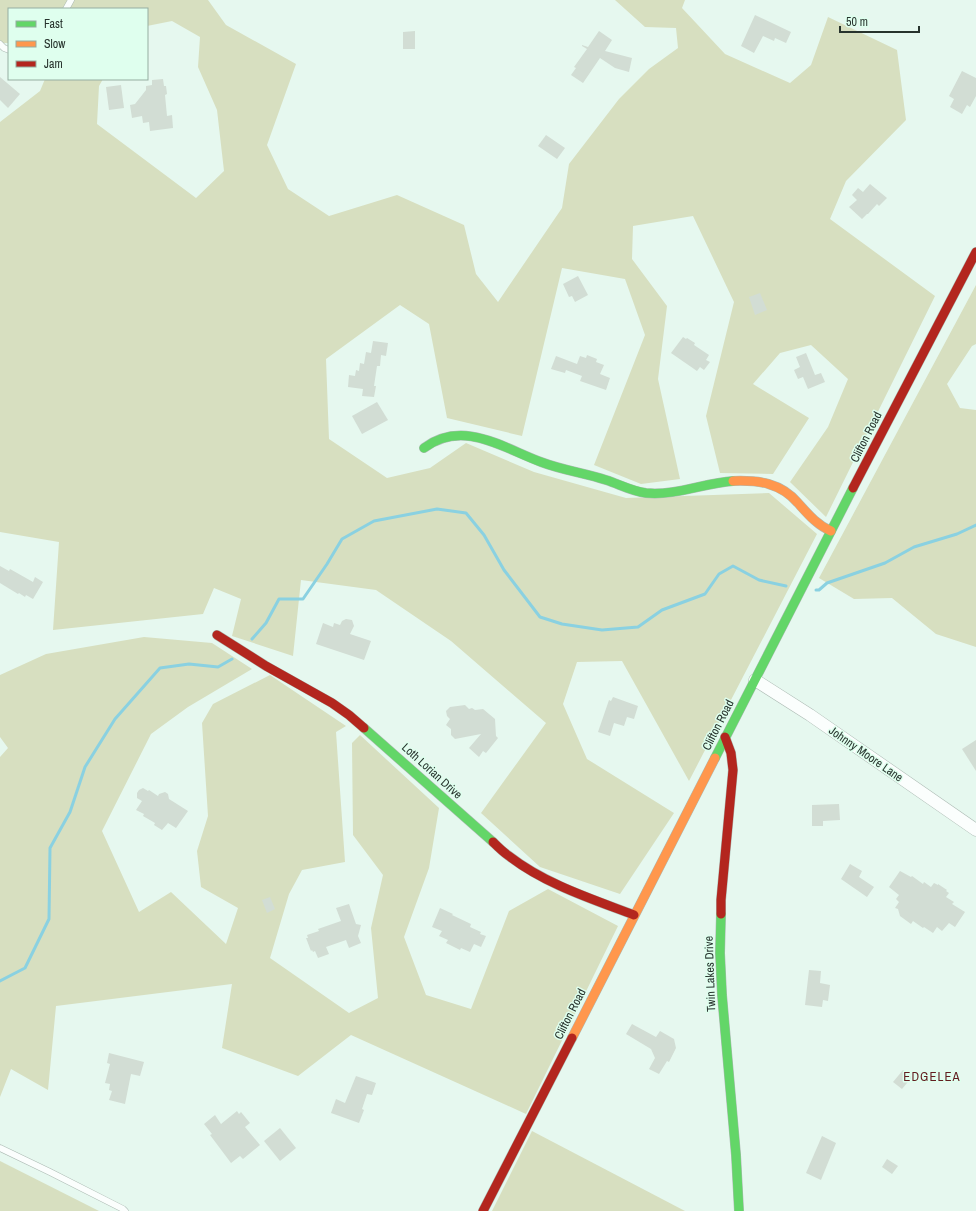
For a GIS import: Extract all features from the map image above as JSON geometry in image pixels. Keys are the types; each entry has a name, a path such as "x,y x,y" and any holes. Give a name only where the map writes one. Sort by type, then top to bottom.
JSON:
{"street":[{"name":"Clifton Road","path":"483,1211 725,737 976,252"},
{"path":"424,448 433,441 445,436 457,434 473,436 485,439 558,468 606,480 637,491 654,493 671,492 725,482 747,482 772,485 790,493 817,523 831,531"},
{"name":"Loth Lorian Drive","path":"217,635 271,669 332,703 349,715 387,747 508,856 533,873 634,915"},
{"name":"Johnny Moore Lane","path":"755,680 816,719 976,830"},
{"name":"Twin Lakes Drive","path":"725,737 731,753 733,770 721,900 720,953 739,1211"}],"lane":[{"path":"0,1148 85,1189 125,1211"}],"green space":[{"path":"0,0 208,0 226,25 296,64 267,145 288,189 329,216 397,195 464,225 476,274 498,302 562,208 569,164 619,99 649,69 678,48 676,28 645,27 615,0 685,0 682,8 725,54 790,83 811,65 828,17 897,50 906,120 846,181 830,219 935,296 826,517 790,482 828,427 848,379 811,345 780,353 753,384 809,418 773,474 720,473 706,416 734,302 693,216 633,226 632,259 667,306 658,379 680,479 641,484 594,465 645,335 625,279 562,268 522,436 447,418 429,324 400,305 326,359 329,439 387,478 430,468 466,443 534,472 626,498 769,493 817,534 689,781 622,661 577,662 563,704 587,759 674,813 620,894 540,867 481,813 546,723 451,641 376,590 301,580 293,656 232,636 241,599 214,588 203,614 53,630 59,542 0,532 0,122 40,91 45,80 102,80 99,86 97,124 196,198 224,171 217,110 198,67 200,37 172,21 148,26 148,8 8,8 8,43 0,43"},
{"path":"976,285 976,344 972,346 947,384 960,408 976,410 976,647 936,634 892,598 854,599 819,578"},
{"path":"144,637 212,643 252,669 188,707 151,734 102,831 139,912 171,892 226,944 238,908 201,887 197,851 208,816 202,723 213,704 270,675 346,726 336,732 345,862 302,870 289,894 270,958 349,1013 378,998 371,928 383,875 353,835 352,743 360,735 439,808 429,868 404,937 426,995 471,1009 509,911 548,889 618,926 526,1114 351,1035 298,1076 222,1048 232,984 56,1006 48,1090 11,1069 0,1097 0,757 8,748 0,737 0,675 46,654"},
{"path":"532,1131 685,1211 492,1211"},
{"path":"0,1161 99,1211 0,1211"}],"building":[{"path":"755,15 791,32 786,43 775,38 774,41 763,36 754,53 741,46"},
{"path":"415,31 415,49 403,49 403,32"},
{"path":"599,31 612,40 605,51 632,58 629,72 615,68 600,58 583,83 571,75 576,68 574,67 587,49 582,45 588,47"},
{"path":"962,71 976,78 976,96 970,107 967,105 962,114 950,107 954,99 949,96"},
{"path":"0,77 20,94 8,108 0,100"},
{"path":"163,79 167,94 165,95 167,116 172,115 173,128 150,131 149,122 143,123 142,116 132,118 130,105 135,104 146,90 146,86 152,85 152,80"},
{"path":"121,85 124,108 109,110 106,87"},
{"path":"546,135 565,148 557,159 538,146"},
{"path":"870,184 887,198 879,206 877,204 862,219 849,207 857,200 852,195 858,188 863,192"},
{"path":"578,276 588,295 575,302 572,296 569,297 563,284"},
{"path":"760,293 767,310 755,315 749,297"},
{"path":"683,337 695,343 694,345 709,355 706,360 710,362 704,370 700,367 697,371 671,353"},
{"path":"373,341 388,343 386,356 381,355 380,366 377,366 374,397 362,396 363,389 348,387 349,375 355,376 356,370 359,371 360,363 364,364 366,352 371,353"},
{"path":"806,353 815,375 821,373 825,382 808,389 803,377 798,379 794,370 800,367 796,357"},
{"path":"587,355 597,359 596,362 604,365 600,374 610,378 606,390 580,381 582,376 566,370 565,373 551,369 556,356 577,364 580,356 586,358"},
{"path":"377,402 388,420 362,434 352,416"},
{"path":"0,566 9,571 10,569 33,582 35,577 43,582 33,599 26,595 25,597 19,593 18,594 0,583"},
{"path":"346,619 352,620 354,626 350,634 371,641 364,660 316,644 323,623 333,627 334,623 340,625 342,621"},
{"path":"613,697 638,706 634,719 627,717 624,726 614,723 610,736 598,732 609,700 611,701"},
{"path":"465,705 469,709 483,709 495,719 496,736 498,738 486,753 483,751 479,757 469,748 481,734 455,739 451,735 451,729 446,725 450,719 447,716 446,711 450,707"},
{"path":"976,740 976,771 962,749"},
{"path":"143,788 158,796 159,794 165,792 168,794 169,799 188,811 176,828 168,823 162,830 154,825 155,823 143,816 144,814 136,810 142,801 137,798 137,793"},
{"path":"839,804 840,820 823,821 823,826 812,826 812,805"},
{"path":"850,864 862,871 859,877 874,887 867,897 841,879"},
{"path":"900,871 911,877 912,876 923,884 924,882 931,887 934,883 938,884 947,890 946,891 949,893 946,897 954,902 952,904 965,912 955,927 949,923 942,931 937,927 933,933 913,921 911,924 900,916 898,909 895,908 899,902 896,899 899,895 889,887"},
{"path":"270,897 275,909 267,913 262,900"},
{"path":"349,904 356,924 361,925 358,936 361,943 349,948 346,940 326,947 329,954 318,958 315,951 311,951 306,938 308,938 307,935 319,931 318,929 341,921 336,908"},
{"path":"440,908 471,924 470,927 486,936 481,947 474,944 470,952 461,948 460,950 446,943 448,940 439,936 442,931 432,927"},
{"path":"809,970 821,971 820,983 830,985 828,1001 823,1000 822,1007 805,1005"},
{"path":"632,1024 656,1037 660,1031 674,1039 676,1048 669,1062 667,1061 659,1074 649,1069 655,1058 651,1049 626,1034"},
{"path":"109,1053 144,1062 140,1076 131,1074 125,1104 109,1100 112,1091 109,1090 110,1084 105,1083 110,1064 107,1063"},
{"path":"903,1070 912,1077 902,1089 893,1082"},
{"path":"356,1076 376,1083 372,1095 367,1094 362,1109 364,1110 359,1123 331,1113 336,1099 345,1103"},
{"path":"237,1111 239,1114 241,1112 250,1123 245,1127 260,1145 243,1159 240,1156 231,1163 210,1135 212,1134 204,1124 215,1115 221,1124"},
{"path":"280,1128 296,1148 280,1161 264,1141"},
{"path":"822,1136 836,1143 821,1180 806,1173"},
{"path":"887,1159 898,1166 892,1174 882,1167"}],"waterway":[{"path":"252,639 266,623 279,599 303,599 342,539 374,521 437,509 466,513 484,535 504,570 540,617 562,624 602,630 638,627 662,610 705,594 719,574 733,566 759,580 786,586"},
{"path":"816,590 819,590 827,583 885,563 914,547 957,534 976,525"},
{"path":"0,981 25,968 49,919 50,848 70,812 85,767 115,719 160,668 189,664 218,667 232,659"}],"traffic: fast":[{"path":"424,448 439,440 453,436 468,436 483,439 549,465 646,493 668,493 733,481"},
{"path":"715,758 853,488"},
{"path":"364,728 493,842"},
{"path":"721,914 720,953 722,995 736,1155 739,1211"}],"traffic: slow":[{"path":"733,481 761,482 777,487 791,496 809,515 826,529 831,531"},
{"path":"572,1038 715,758"}],"traffic: jam":[{"path":"853,488 976,252"},
{"path":"217,635 266,666 332,703 364,728"},
{"path":"721,914 733,770 731,753 725,737"},
{"path":"493,842 523,866 553,883 585,897 634,915"},
{"path":"483,1211 572,1038"}],"district":[{"name":"EDGELEA","path":"932,1076"}]}
